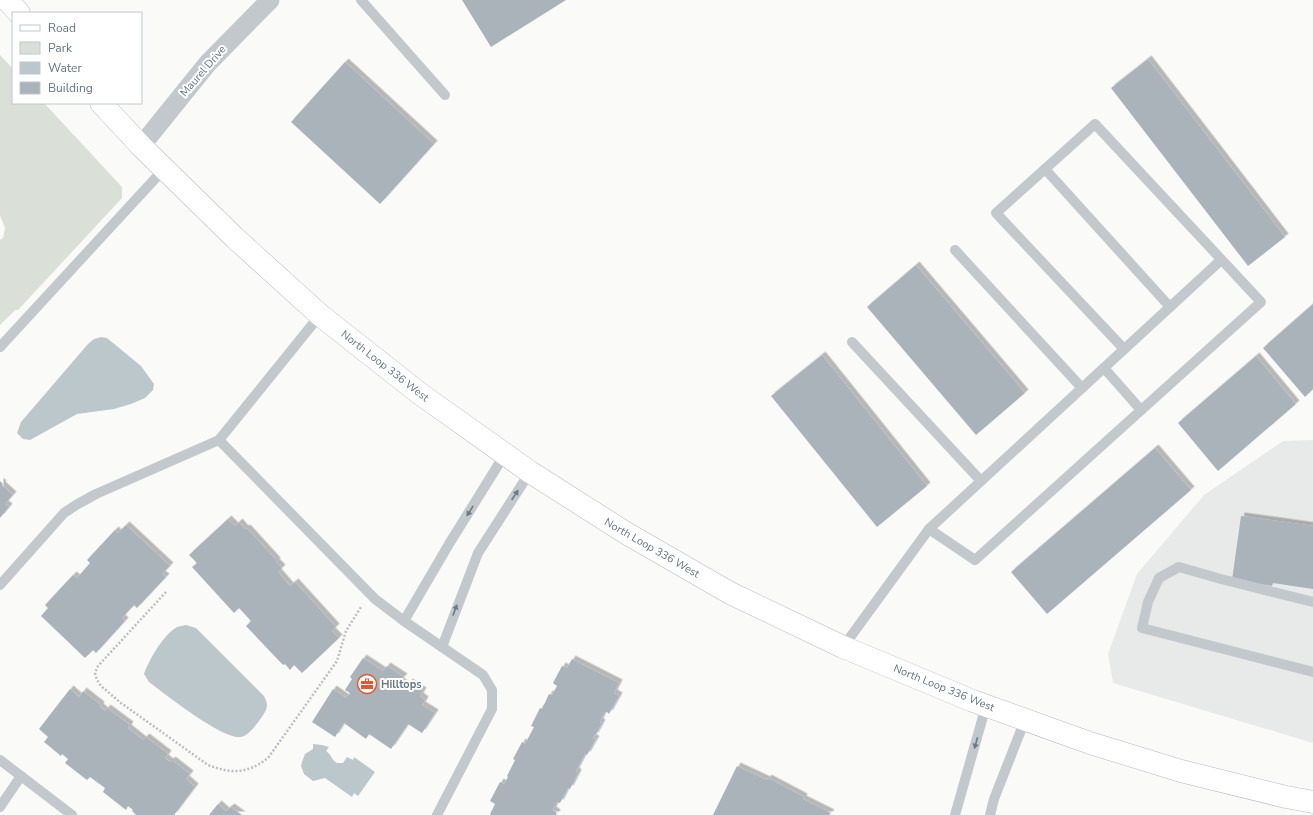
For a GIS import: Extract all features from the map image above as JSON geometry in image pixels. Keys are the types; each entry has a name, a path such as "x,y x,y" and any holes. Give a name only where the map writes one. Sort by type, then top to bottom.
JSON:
{"main road":[{"path":"7,0 18,12"},
{"name":"North Loop 336 West","path":"102,104 141,146 235,238 320,315 419,393 530,472 626,534 730,593 843,647 986,706 1090,743 1181,770 1286,797 1313,802"}],"street":[{"name":"Maurel Drive","path":"141,146 208,63 270,0"}],"lane":[{"path":"361,0 445,95"},
{"path":"930,529 975,560 1260,302 1095,124 996,213 1124,349"},
{"path":"0,347 164,169"},
{"path":"1045,169 1170,307"},
{"path":"955,250 1082,388"},
{"path":"843,647 930,529 1221,260"},
{"path":"0,585 64,513 76,505 96,494 219,440 320,315"},
{"path":"852,342 981,482"},
{"path":"1104,368 1141,410"},
{"path":"219,440 375,599 483,675 492,690 492,709 437,815"},
{"path":"404,620 505,454"},
{"path":"442,646 460,595 478,553 530,472"},
{"path":"1313,602 1179,567 1159,578 1148,602 1142,628 1313,672"},
{"path":"956,815 986,706"},
{"path":"990,815 994,799 1025,720"},
{"path":"0,760 72,815"},
{"path":"0,807 21,776"}],"path":[{"path":"166,592 98,666 95,673 97,680 101,686 121,703 208,765 222,771 235,772 258,766 268,758 337,661 346,631 370,593"}],"shaded area":[{"path":"1313,440 1313,743 1113,683 1108,654 1137,574 1204,495 1283,441"}],"green space":[{"path":"0,55 12,68 12,104 45,104 122,187 122,198 18,310 15,310 0,325 0,240 3,238 5,228 0,215"}],"water":[{"path":"101,337 107,338 141,366 154,384 153,390 145,398 131,404 114,409 77,414 30,440 23,439 17,433 21,422 88,344 94,339"},
{"path":"186,625 196,628 264,696 267,703 265,712 249,733 244,736 233,736 208,724 149,682 144,674 153,655 167,636 177,627"},
{"path":"313,744 329,747 326,751 337,763 343,763 347,757 353,760 354,757 375,772 358,796 354,793 352,797 325,778 313,781 304,774 301,766 302,762 305,754 313,749"}],"building":[{"path":"462,0 566,0 491,47"},
{"path":"1148,59 1285,237 1248,266 1111,88"},
{"path":"345,62 434,144 380,204 291,122"},
{"path":"916,265 1025,393 976,435 867,307"},
{"path":"1313,304 1313,389 1305,397 1263,348"},
{"path":"822,355 927,486 877,527 771,396"},
{"path":"1256,356 1296,404 1218,471 1178,423"},
{"path":"1155,448 1191,490 1047,614 1011,572"},
{"path":"0,481 3,484 2,485 13,495 5,504 9,507 0,518"},
{"path":"1241,516 1313,526 1313,589 1273,583 1272,586 1232,580"},
{"path":"228,519 235,526 239,522 245,529 247,528 277,561 276,562 282,568 278,572 290,586 295,582 336,627 332,631 339,638 302,673 294,665 290,670 285,664 283,665 246,626 251,621 239,608 234,613 192,567 197,563 189,555"},
{"path":"126,525 170,566 162,574 166,577 137,608 134,605 122,618 125,621 96,653 93,650 85,658 41,616 48,608 45,605 73,575 77,578 90,563 87,560 115,530 118,533"},
{"path":"363,658 383,671 387,666 404,677 400,681 407,686 409,682 423,691 420,696 425,700 422,705 435,713 422,733 408,724 391,749 369,734 366,739 344,723 335,737 312,722 333,689 346,698 350,693 345,690 352,679 350,677"},
{"path":"572,659 619,683 614,693 619,696 609,714 607,712 604,713 600,722 602,723 593,738 596,739 587,755 585,754 576,771 578,773 570,789 568,788 560,803 557,802 553,810 557,813 556,815 491,815 490,814 495,804 490,801 500,782 504,784 508,777 507,776 515,760 513,759 522,742 525,744 534,727 531,726 540,708 542,709 549,694 552,695 557,686 553,683 562,666 567,668"},
{"path":"70,689 79,697 83,691 101,705 100,707 105,711 107,708 130,725 128,728 143,740 146,737 168,754 165,758 170,762 172,760 190,774 186,779 195,787 174,815 136,815 128,806 126,810 103,792 105,788 90,777 87,780 65,763 68,759 62,754 61,756 44,742 48,737 39,729"},
{"path":"737,766 767,780 768,778 804,797 803,799 831,813 829,815 713,815"},
{"path":"218,804 226,811 231,807 242,815 209,815"}],"place":[{"name":"Hilltops","path":"367,684"}]}
